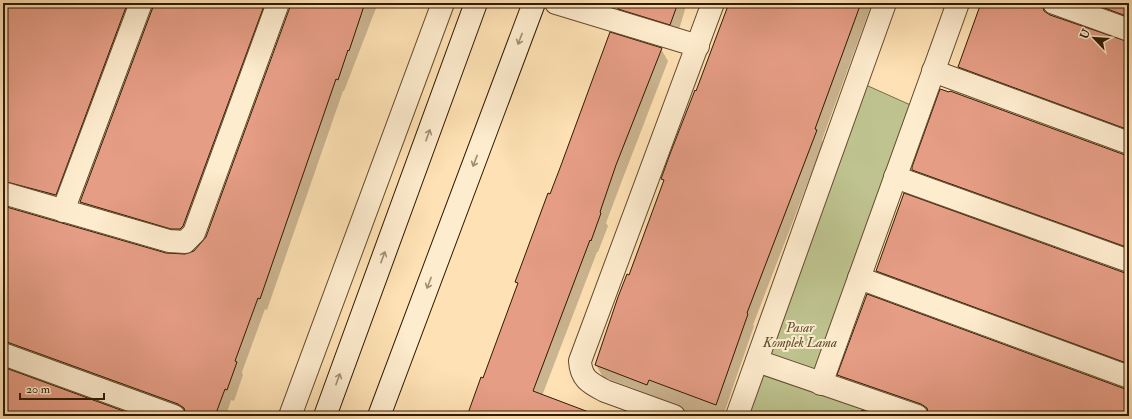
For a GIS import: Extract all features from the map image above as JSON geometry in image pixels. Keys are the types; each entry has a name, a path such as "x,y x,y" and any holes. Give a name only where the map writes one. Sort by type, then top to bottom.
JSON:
{"street":[{"path":"63,211 141,3"},
{"path":"3,193 170,241 185,242 194,233 278,3"},
{"path":"290,416 443,3"},
{"path":"325,416 476,3"},
{"path":"378,416 534,3"},
{"path":"556,3 698,46"},
{"path":"674,416 605,391 596,386 586,379 581,370 580,360 713,3"},
{"path":"737,416 885,3"},
{"path":"821,384 894,177 958,3"},
{"path":"1054,3 1129,30"},
{"path":"933,71 1129,143"},
{"path":"894,177 1129,261"},
{"path":"859,278 1129,377"},
{"path":"3,354 174,416"},
{"path":"756,361 917,416"}],"green space":[{"name":"Pasar Komplek Lama","path":"857,81 915,107 819,381 758,356"},
{"path":"762,368 889,416 745,416"}],"building":[{"path":"3,3 116,3 126,7 56,195 3,181"},
{"path":"153,3 265,3 183,226 180,229 171,229 80,202 153,7"},
{"path":"290,3 365,3 338,80 336,79 260,299 258,298 235,361 237,362 227,390 225,389 215,416 186,416 184,408 178,404 7,342 3,342 3,206 166,253 185,254 194,251 206,237 290,7"},
{"path":"620,3 678,3 670,25 618,9"},
{"path":"729,3 861,3 815,129 817,130 747,313 748,314 716,405 649,380 647,385 595,365 618,297 627,274 629,275 664,180 661,179 670,154 695,90 696,91"},
{"path":"981,3 1042,3 1044,11 1050,15 1129,42 1129,130 958,67"},
{"path":"1091,3 1129,3 1129,17"},
{"path":"610,32 662,48 616,165 591,241 590,240 533,391 594,414 593,416 467,416 481,377 483,378 518,283 515,282 548,193 550,194"},
{"path":"940,89 950,91 1125,155 1129,155 1129,248 912,170"},
{"path":"904,193 1125,273 1129,273 1129,364 876,271"},
{"path":"867,294 1125,389 1129,389 1129,416 929,416 927,408 921,404 837,375"},
{"path":"3,367 137,416 3,416"},
{"path":"862,410 879,416 860,416"}]}
